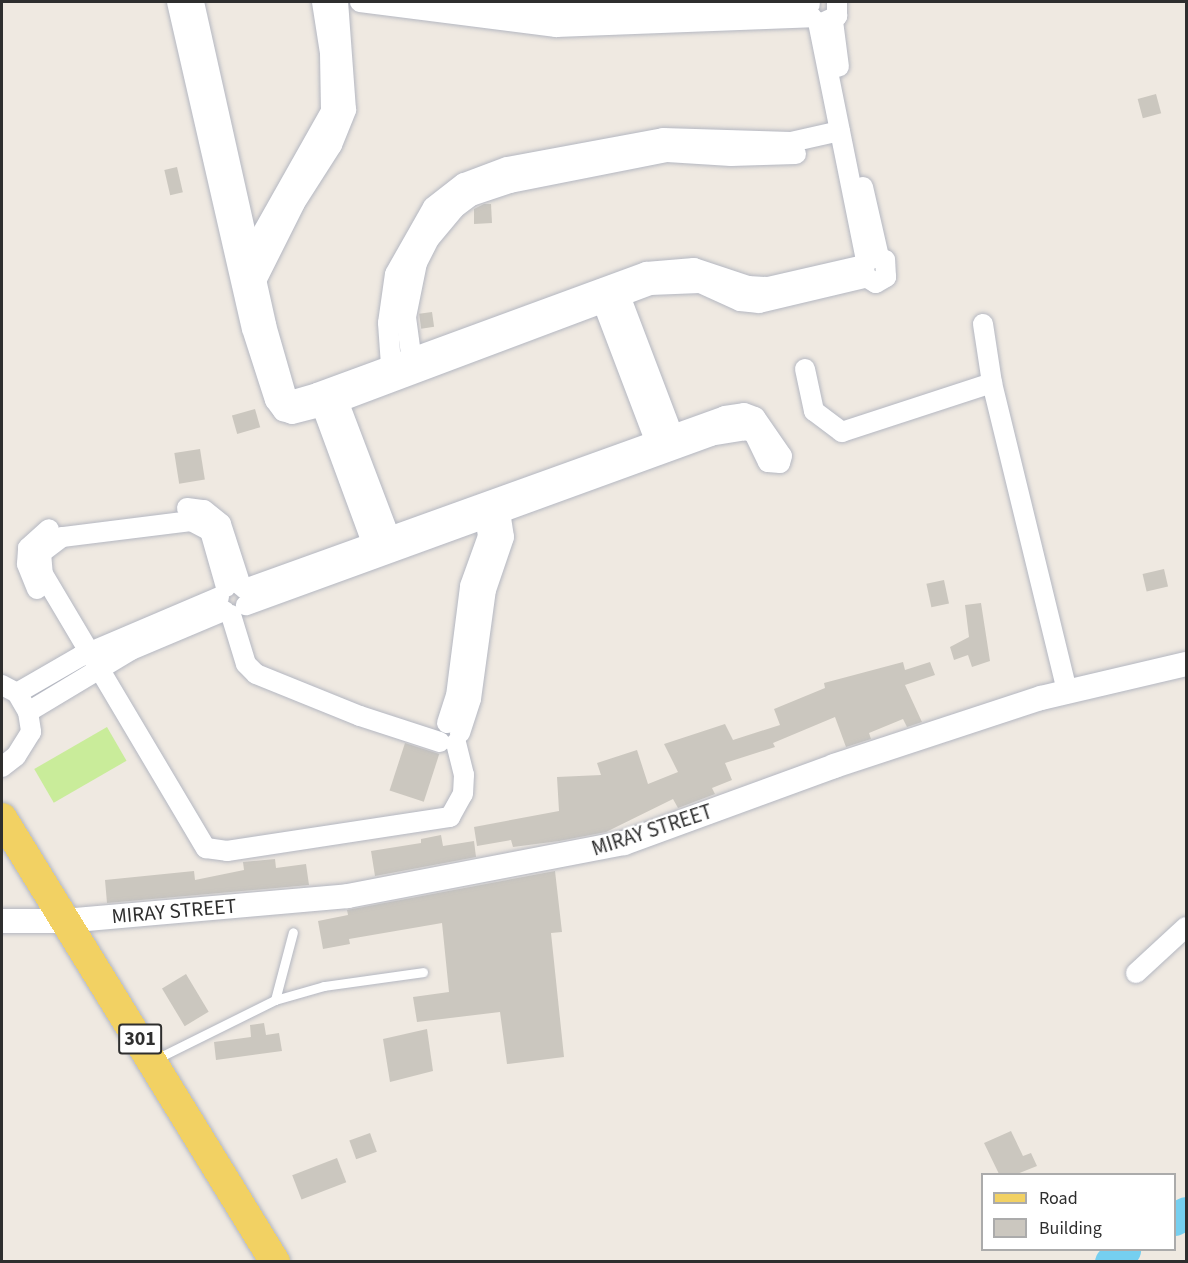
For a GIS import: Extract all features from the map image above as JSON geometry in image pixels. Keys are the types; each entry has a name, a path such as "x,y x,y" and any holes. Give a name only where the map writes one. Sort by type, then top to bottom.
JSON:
{"main road":[{"name":"301","path":"2,818 64,921 154,1060 275,1262"}],"street":[{"path":"177,2 209,102 249,267 259,327 279,397 293,400 328,397 610,293 701,277 748,286 769,294 823,283 868,266 826,9"},
{"path":"194,2 209,102"},
{"path":"322,2 340,95"},
{"path":"249,267 312,163 331,111 340,95 338,2"},
{"path":"360,2 556,20 702,16 826,9"},
{"path":"449,2 556,20"},
{"path":"826,9 841,137 857,189"},
{"path":"403,370 408,297 424,233 450,201 471,196 508,175 598,160 665,145 791,148 841,137"},
{"path":"249,267 290,200"},
{"path":"610,293 667,444"},
{"path":"983,324 992,383 1067,690"},
{"path":"805,369 814,411 842,432 992,383"},
{"path":"328,397 384,547"},
{"path":"2,766 16,756 31,732 28,712 9,689 91,662 234,600 550,488 744,413 762,423 782,460 768,462 754,433 747,430 667,444"},
{"path":"448,734 362,710 287,680 253,662 234,600 221,524 176,507 109,523 58,524 44,539 28,548 27,564 31,579 53,601 162,781 187,810 191,825 206,848 227,851 439,821 456,811 463,794 464,775 448,734 456,696 466,607 484,572 492,509"},
{"path":"28,712 55,697 91,662"},
{"name":"MIRAY STREET","path":"2,921 64,921 348,896 624,843 834,766 1067,690 1186,664"},
{"path":"43,676 55,697"},
{"path":"1136,973 1186,927"}],"lane":[{"path":"275,1000 293,932"},
{"path":"154,1060 275,1000 324,986 423,972"}],"green space":[{"path":"107,727 126,761 54,803 34,769"}],"building":[{"path":"1156,94 1161,113 1143,118 1138,99"},
{"path":"177,167 183,192 170,195 164,170"},
{"path":"484,204 491,204 492,223 474,224 474,209"},
{"path":"432,312 434,327 421,329 419,314"},
{"path":"255,409 260,427 237,434 232,416"},
{"path":"200,449 205,480 179,484 174,453"},
{"path":"1164,569 1168,587 1147,591 1143,574"},
{"path":"944,580 949,603 931,607 926,584"},
{"path":"981,603 990,661 972,667 968,655 954,660 950,647 969,637 965,605"},
{"path":"903,662 905,670 930,662 935,675 905,685 922,722 907,727 903,719 869,733 871,739 846,747 835,717 773,743 775,747 725,763 732,780 712,788 715,794 678,808 673,799 606,832 559,841 513,847 511,840 477,846 474,827 559,811 557,777 601,775 597,763 637,750 648,784 678,772 664,744 725,724 733,740 780,725 774,709 825,688 824,683"},
{"path":"405,743 439,754 424,802 390,791"},
{"path":"441,835 443,846 474,841 476,857 375,876 371,851 421,843 421,839"},
{"path":"275,859 276,868 306,864 309,885 107,903 105,880 194,871 195,880 244,870 243,862"},
{"path":"555,871 562,932 551,933 564,1057 507,1064 500,1012 417,1022 413,997 449,992 442,923 349,939 350,944 323,949 318,921 348,915 347,910"},
{"path":"186,974 209,1012 185,1026 162,988"},
{"path":"264,1023 266,1035 279,1033 282,1051 216,1060 214,1042 251,1037 250,1025"},
{"path":"427,1029 433,1071 390,1082 383,1039"},
{"path":"1011,1131 1023,1156 1031,1153 1037,1166 1020,1173 999,1173 984,1143"},
{"path":"370,1133 377,1152 356,1159 349,1141"},
{"path":"337,1158 346,1182 302,1199 292,1175"}],"waterway":[{"path":"1176,1218 1186,1213"},
{"path":"1111,1262 1123,1251"}]}
